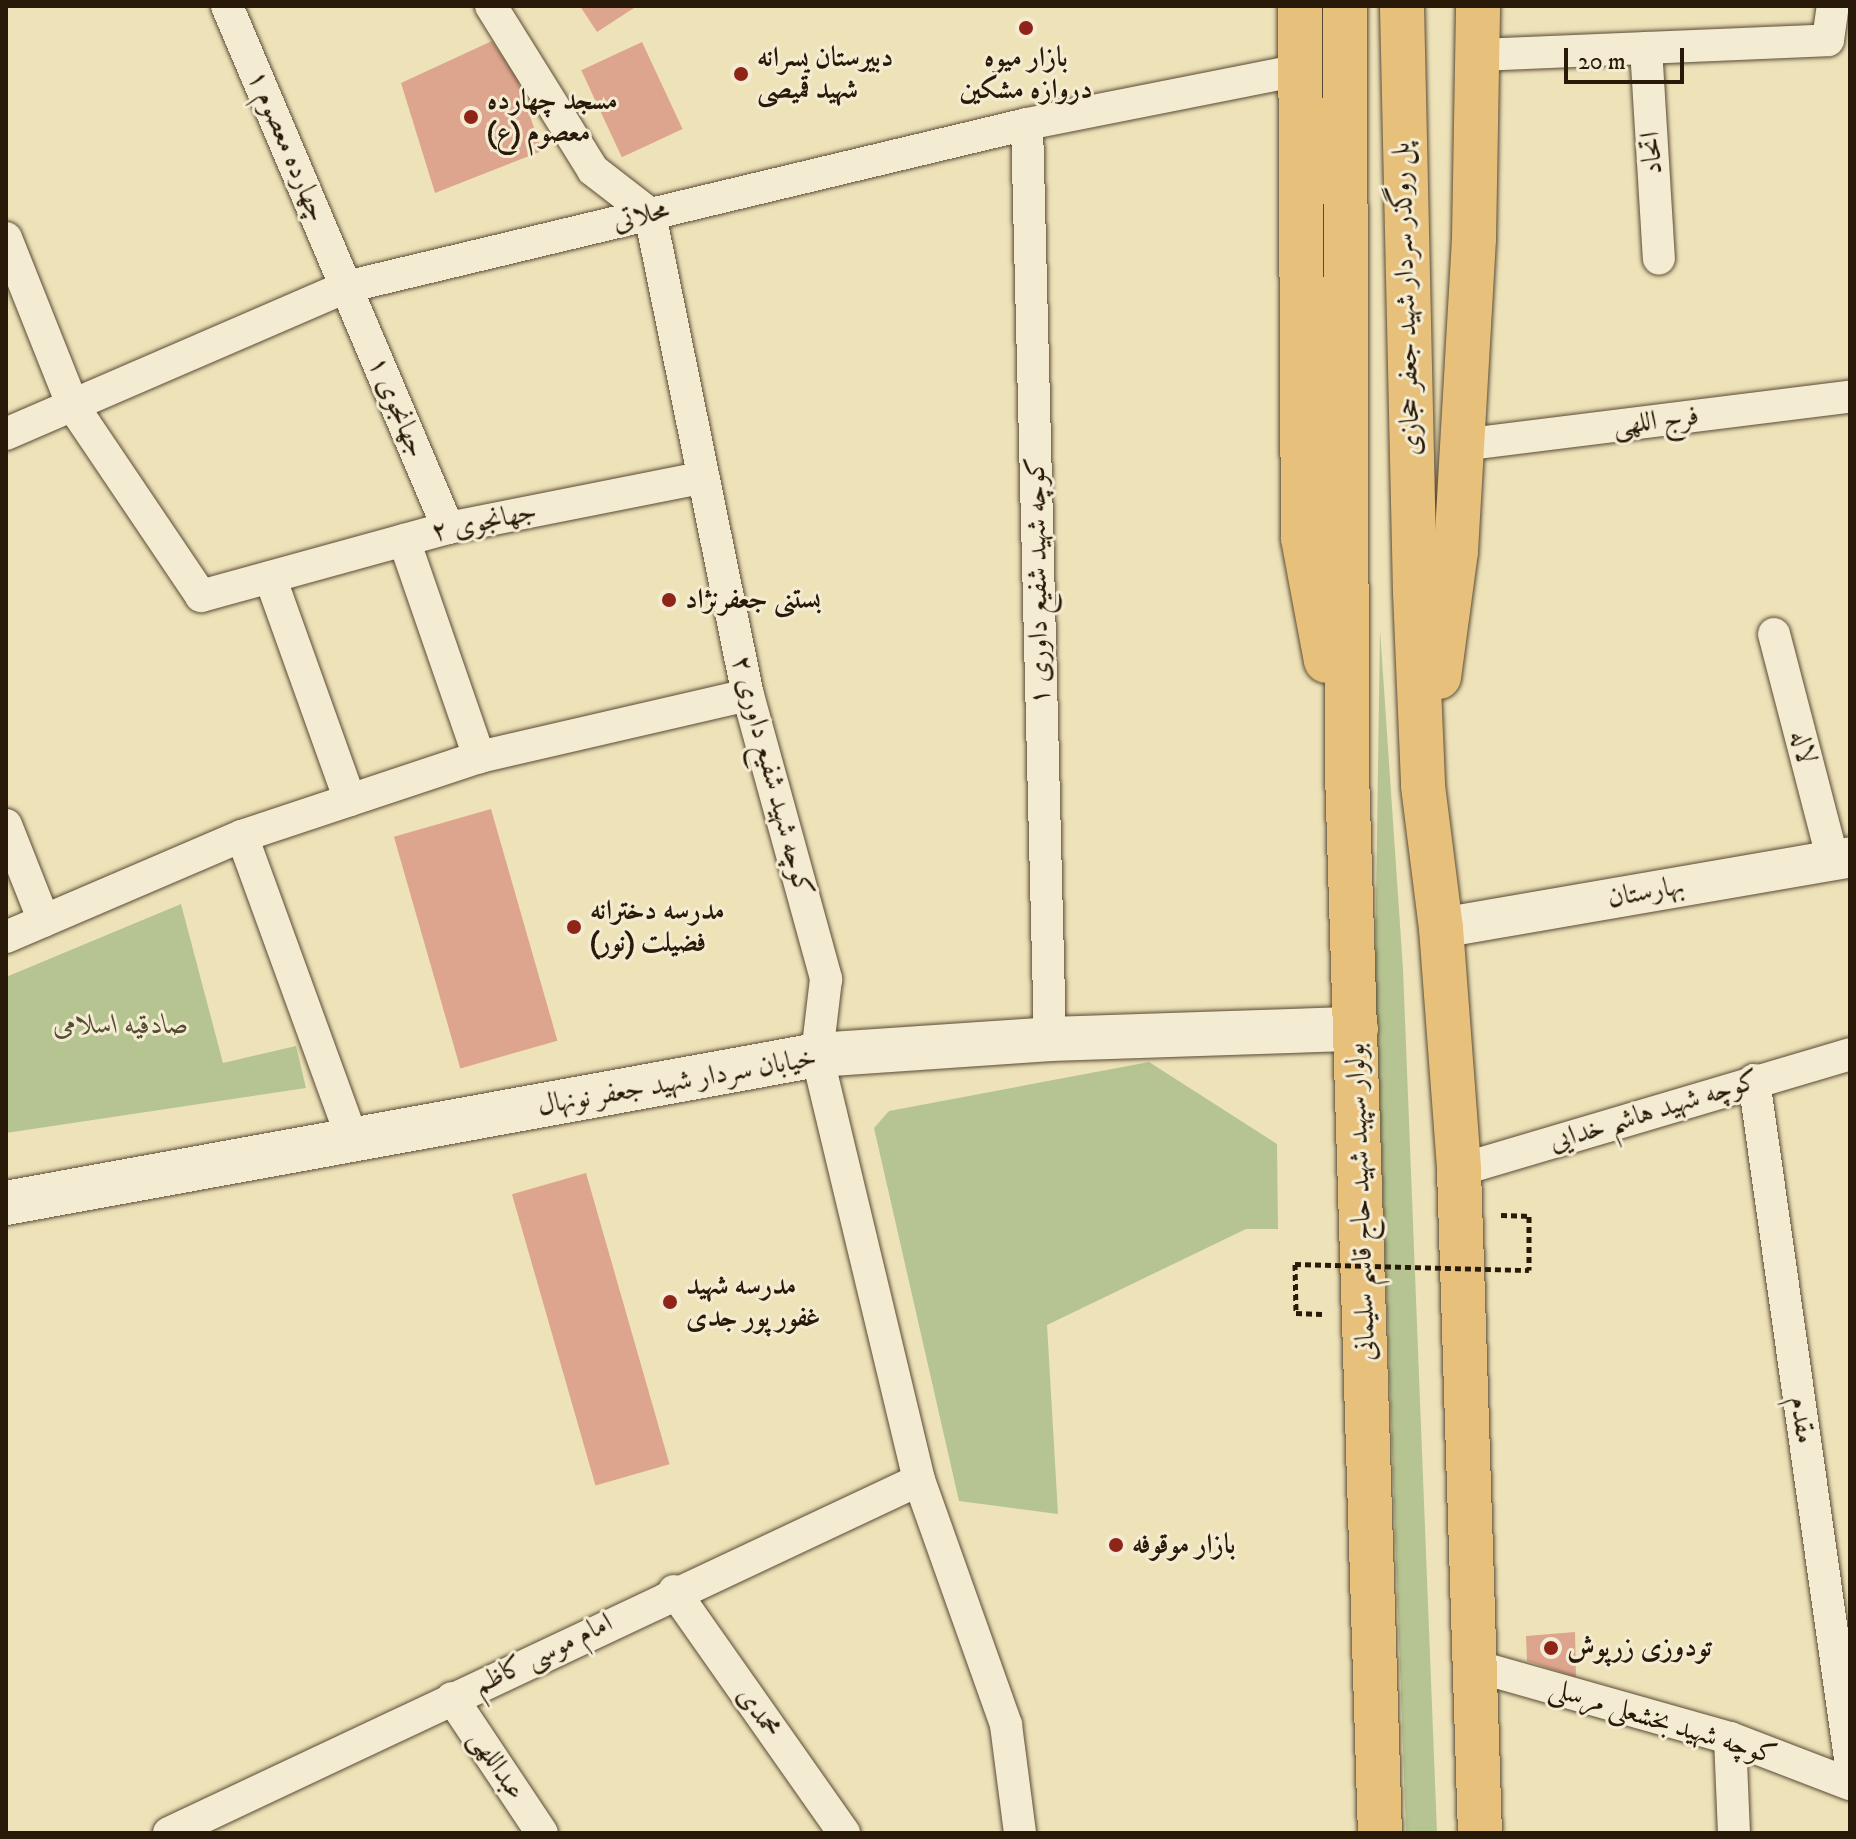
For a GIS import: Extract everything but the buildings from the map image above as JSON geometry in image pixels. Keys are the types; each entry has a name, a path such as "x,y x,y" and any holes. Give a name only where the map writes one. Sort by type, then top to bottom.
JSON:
{"main road":[{"path":"1300,6 1303,538 1347,773"},
{"name":"پل روگذر سردار شهید جعفر حجازی","path":"1345,6 1345,571"},
{"name":"پل روگذر سردار شهید جعفر حجازی","path":"1402,6 1415,592 1423,786"},
{"path":"1478,6 1456,551 1423,786 1441,928 1459,1170 1480,1833"},
{"name":"بولوار سپهبد شهید حاج قاسم سلیمانی","path":"1345,571 1347,773 1380,1833"},
{"name":"خیابان سردار شهید جعفر نونهال","path":"6,1203 817,1055 1050,1039 1356,1029"}],"street":[{"name":"چهارده معصوم ۱","path":"227,6 346,287"},
{"path":"491,6 593,170 650,214"},
{"path":"1477,55 1828,40 1833,6"},
{"name":"اتحاد","path":"1646,48 1659,259"},
{"name":"محلاتی","path":"6,434 346,287 1027,124 1299,70"},
{"name":"کوچه شهید شفیع داوری ۱","path":"1027,124 1050,1039"},
{"name":"کوچه شهید شفیع داوری ۲","path":"650,214 701,478 748,695 826,979 817,1055"},
{"path":"6,238 73,406"},
{"name":"جهانجوی ۱","path":"346,287 448,528"},
{"name":"فرج اللهی","path":"1462,445 1850,397"},
{"name":"جهانجوی ۲","path":"73,406 201,596 448,528 701,478"},
{"path":"404,540 479,757"},
{"path":"270,577 350,800"},
{"name":"لاله","path":"1774,634 1842,858"},
{"path":"6,937 242,836 479,757 748,695"},
{"path":"6,825 44,921"},
{"path":"242,836 353,1141"},
{"name":"بهارستان","path":"1441,928 1842,858"},
{"name":"کوچه شهید هاشم خدایی","path":"1459,1170 1850,1054"},
{"path":"817,1055 919,1480 1006,1725 1020,1833"},
{"name":"مقدم","path":"1754,1080 1850,1759"},
{"name":"امام موسی کاظم","path":"169,1833 214,1824 452,1698 674,1591 919,1480"},
{"name":"محمدی","path":"674,1591 844,1833"},
{"name":"کوچه شهید بخشعلی مرسلی","path":"1475,1666 1730,1738 1850,1784"},
{"name":"عبداللهی","path":"452,1698 542,1833"},
{"path":"1730,1738 1734,1833"}],"path":[{"path":"1296,1313 1295,1264 1529,1270 1529,1216"}],"green space":[{"path":"1380,630 1403,969 1437,1833 1406,1833 1375,975"},
{"name":"صادقیه اسلامی","path":"181,904 223,1063 296,1046 306,1088 6,1133 6,977"},
{"path":"1149,1062 1277,1144 1278,1229 1246,1229 1047,1325 1058,1514 959,1501 874,1128 889,1111"}],"place":[{"name":"بازار میوه دروازه مشکین","path":"1026,28"},
{"name":"دبیرستان پسرانه شهید قمیصی","path":"741,74"},
{"name":"مسجد چهارده معصوم (ع)","path":"471,117"},
{"name":"بستنی جعفرنژاد","path":"669,600"},
{"name":"مدرسه دخترانه فضیلت (نور)","path":"574,927"},
{"name":"مدرسه شهید غفور پور جدی","path":"670,1302"},
{"name":"بازار موقوفه","path":"1116,1545"},
{"name":"تودوزی زرپوش","path":"1551,1648"}]}
